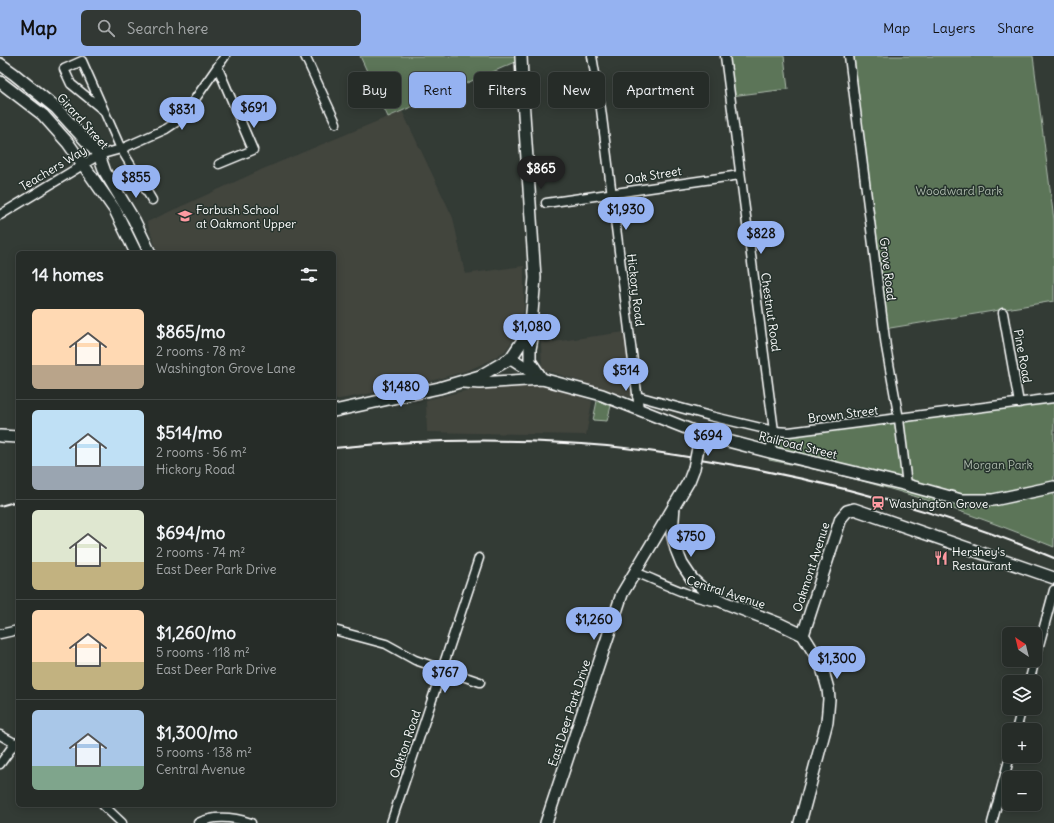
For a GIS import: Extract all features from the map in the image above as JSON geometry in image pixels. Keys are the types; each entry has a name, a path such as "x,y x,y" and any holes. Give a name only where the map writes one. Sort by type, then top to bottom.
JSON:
{"street":[{"name":"Teachers Way","path":"0,215 99,155 121,149 175,123 184,115 225,56"},
{"path":"305,56 336,123"},
{"path":"463,382 480,383 539,379 530,361 532,338 531,324 535,278 521,56"},
{"name":"Hickory Road","path":"592,56 639,409"},
{"name":"Chestnut Road","path":"725,56 774,431 770,452"},
{"name":"Grove Road","path":"849,56 886,347 907,485"},
{"path":"103,110 70,84 64,69 82,61 121,149 152,200"},
{"name":"Girard Street","path":"0,64 56,108 99,155 105,172 134,220 149,251"},
{"path":"218,68 252,150 219,164"},
{"path":"0,82 43,115 68,143 115,210 135,251"},
{"name":"Oak Street","path":"546,203 740,175"},
{"name":"Pine Road","path":"1003,312 1019,403"},
{"path":"336,411 463,382 480,376 508,360 527,334 531,324"},
{"name":"Railroad Street","path":"508,360 539,379 602,395 639,409 700,438 770,452 907,485 960,500 994,500 1054,487"},
{"name":"Brown Street","path":"637,396 710,416 774,431 789,432 1054,398"},
{"path":"0,436 16,437"},
{"name":"East Deer Park Drive","path":"546,823 622,594 689,481 694,468 700,438"},
{"name":"East Deer Park Drive","path":"674,506 672,533 682,564 705,591 723,602"},
{"name":"Oakmont Avenue","path":"803,635 841,518 847,511 854,509 1054,578"},
{"name":"Oakton Road","path":"391,823 479,558"},
{"name":"Central Avenue","path":"635,572 692,596 710,601 723,602 780,624 803,635"},
{"path":"1031,675 1054,590"},
{"path":"0,634 16,630"},
{"path":"336,631 386,644 415,660 480,682"},
{"path":"800,823 827,722 829,700 828,689 821,664 803,635"},
{"path":"0,734 16,742"},
{"path":"0,764 16,744"},
{"path":"992,823 1008,763"},
{"path":"105,807 122,823"},
{"path":"198,823 206,819 225,817 251,823"}],"shaded area":[{"path":"402,111 453,218 465,274 524,266 524,309 521,325 514,339 505,351 489,361 466,371 416,385 336,400 336,251 157,251 147,222 263,169"},
{"path":"625,332 633,398 542,369 541,342 546,343"},
{"path":"495,384 542,384 592,401 586,435 427,432 426,400"}],"green space":[{"path":"360,56 518,56 518,61 492,72 474,72 474,80 466,83 466,72 409,72 409,108 388,117 384,108 401,108 401,72 367,72"},
{"path":"726,56 784,56 788,89 731,96"},
{"name":"Woodward Park","path":"851,56 1033,56 1054,220 1054,301 884,329"},
{"name":"Morgan Park","path":"1054,400 1054,547 984,520 878,485 806,467 769,460 776,435"},
{"path":"597,401 611,406 607,421 593,420"}],"railway":[{"path":"336,448 436,441 505,441 573,443 643,450 789,476 866,494 980,529 1054,558"},
{"path":"0,506 16,502"}],"place":[{"name":"Forbush School at Oakmont Upper","path":"185,216"},
{"name":"Washington Grove","path":"878,503"},
{"name":"Hershey's Restaurant","path":"941,558"}]}
